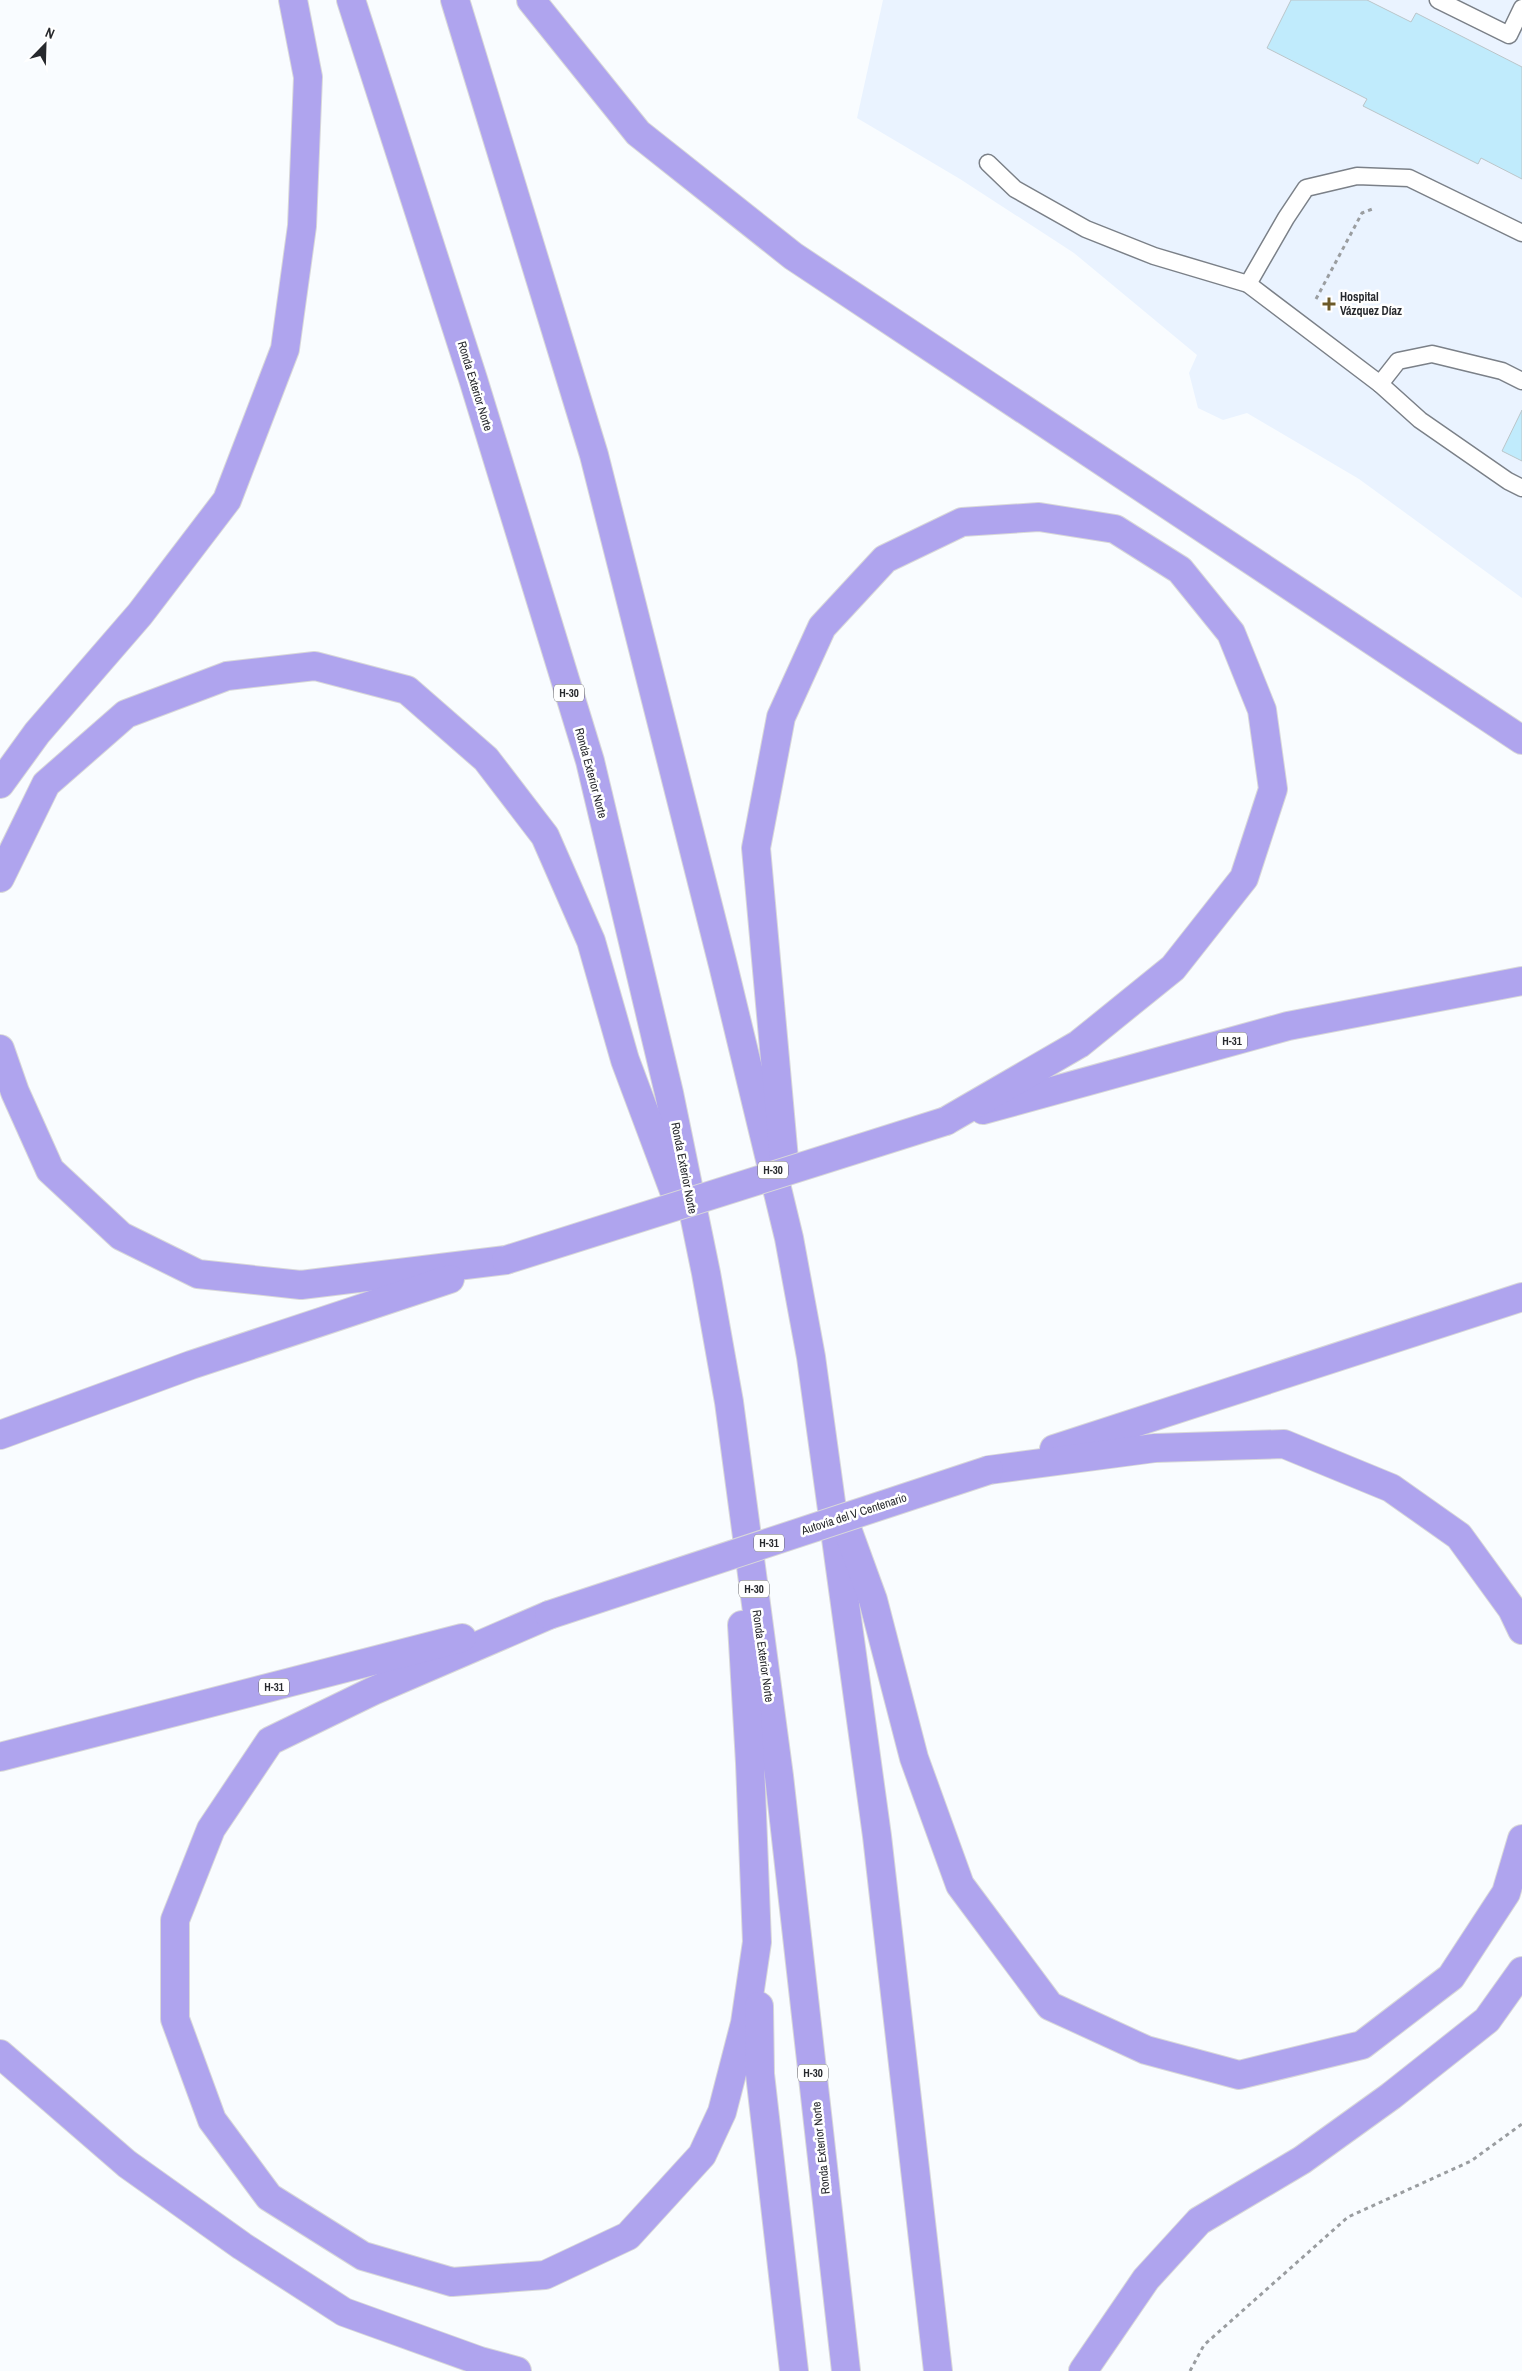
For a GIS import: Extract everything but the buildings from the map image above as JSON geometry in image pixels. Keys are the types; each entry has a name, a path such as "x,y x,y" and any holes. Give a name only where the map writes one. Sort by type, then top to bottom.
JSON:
{"highway":[{"path":"0,784 37,733 140,614 227,500 285,349 302,226 308,77 293,0"},
{"name":"Ronda Exterior Norte","path":"351,0 473,378 590,761 669,1093 706,1273 729,1402 779,1776 846,2371"},
{"name":"H-30","path":"455,0 594,455 723,965 789,1238 811,1357 878,1846 938,2371"},
{"path":"531,0 638,133 793,256 1522,740"},
{"path":"789,1238 756,848 781,717 822,627 885,559 962,522 1038,517 1115,529 1180,570 1231,633 1262,710 1273,789 1244,878 1173,968 1079,1044 946,1121"},
{"path":"0,878 46,784 126,714 227,676 315,666 407,690 486,759 545,836 591,941 625,1060 706,1273"},
{"name":"H-31","path":"0,1435 191,1365 506,1260 946,1121 1288,1026 1522,981"},
{"path":"0,1048 15,1092 50,1170 121,1236 198,1274 301,1285 506,1260"},
{"name":"H-31","path":"989,1470 1522,1297"},
{"path":"729,1402 750,1763 760,2074 794,2371"},
{"path":"989,1470 1154,1448 1284,1444 1391,1488 1459,1536 1512,1608 1522,1630"},
{"name":"Autovía del V Centenario","path":"548,1615 989,1470"},
{"path":"826,1472 873,1600 914,1758 960,1885 1050,2006 1146,2050 1239,2075 1362,2045 1451,1977 1506,1893 1522,1839"},
{"path":"548,1615 373,1691 270,1741 212,1829 176,1920 175,2018 212,2120 269,2197 363,2256 452,2282 545,2275 628,2236 702,2155 722,2112 745,2023 757,1942"},
{"name":"H-31","path":"0,1757 548,1615"},
{"path":"1083,2371 1146,2279 1199,2221 1302,2160 1392,2096 1487,2020 1522,1972"},
{"path":"0,2054 127,2164 242,2246 344,2312 480,2361 517,2371"}],"lane":[{"path":"1438,0 1509,35 1522,8"},
{"path":"988,163 1015,189 1086,229 1154,256 1248,284 1380,384 1420,420 1508,481 1522,488"},
{"path":"1248,284 1286,218 1306,188 1356,176 1409,178 1522,233"},
{"path":"1380,384 1398,361 1432,354 1502,371 1522,381"}],"path":[{"path":"1302,326 1362,213 1399,197 1409,178"},
{"path":"1190,2371 1204,2345 1348,2216 1471,2161 1522,2124"}],"shaded area":[{"name":"Hospital Vázquez Díaz","path":"883,0 1522,0 1522,598 1359,479 1247,413 1223,420 1198,408 1189,373 1197,355 1074,253 960,179 857,118"}],"place":[{"name":"Hospital Vázquez Díaz","path":"1329,304"}]}
